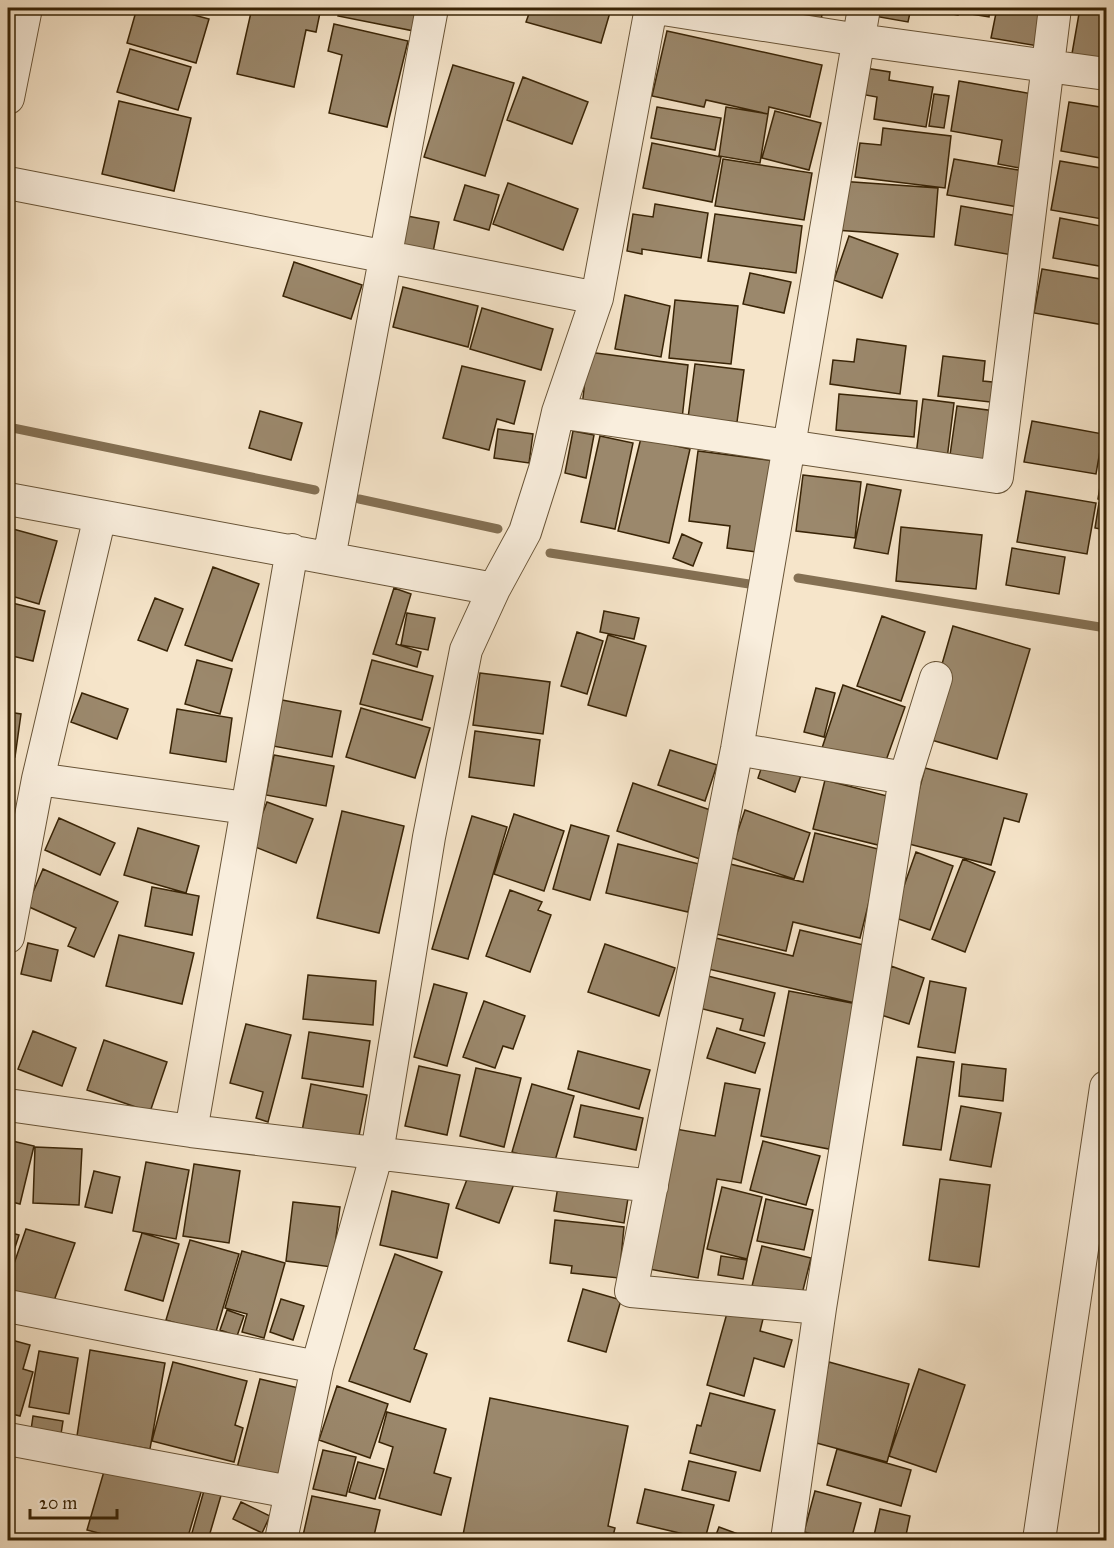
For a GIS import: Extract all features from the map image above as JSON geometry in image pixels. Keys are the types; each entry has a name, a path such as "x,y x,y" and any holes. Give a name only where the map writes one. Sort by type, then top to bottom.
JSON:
{"street":[{"path":"8,98 26,8"},
{"path":"329,558 432,8"},
{"path":"281,1540 317,1367 377,1153 429,837 464,661 494,589 525,532 545,469 558,412 597,298 651,8"},
{"path":"657,8 859,40 1107,74"},
{"path":"820,1308 631,1291 737,749 864,8"},
{"path":"558,412 997,477 1055,8"},
{"path":"8,183 597,298"},
{"path":"8,499 494,589"},
{"path":"8,937 38,779 100,516"},
{"path":"191,1131 292,550"},
{"path":"787,1540 820,1308 905,778 936,678"},
{"path":"737,749 905,778"},
{"path":"38,779 246,808"},
{"path":"1039,1540 1107,1087"},
{"path":"8,1105 191,1131 652,1186"},
{"path":"8,1306 317,1367"},
{"path":"8,1439 290,1492"}],"building":[{"path":"137,8 168,8 209,19 196,63 127,43"},
{"path":"252,8 321,8 316,32 306,30 294,87 237,74"},
{"path":"340,8 419,8 414,31 338,16"},
{"path":"531,8 611,9 601,43 526,22"},
{"path":"706,8 823,8 820,27"},
{"path":"869,8 911,8 908,22 868,15"},
{"path":"924,8 959,8 958,15"},
{"path":"965,8 990,8 989,17 964,13"},
{"path":"997,8 1044,10 1038,46 991,38"},
{"path":"1080,8 1106,9 1106,71 1070,65"},
{"path":"334,24 408,41 387,127 329,113 342,55 328,51"},
{"path":"667,31 822,65 810,117 769,107 768,114 706,100 704,107 652,96"},
{"path":"130,49 191,67 178,110 117,92"},
{"path":"453,65 514,83 485,176 424,157"},
{"path":"859,67 890,72 889,80 933,87 926,127 874,119 877,97 855,93"},
{"path":"523,77 588,102 572,144 507,120"},
{"path":"959,81 1038,95 1025,169 998,164 1002,140 951,131"},
{"path":"934,94 949,96 944,128 929,126"},
{"path":"119,101 191,118 174,191 102,174"},
{"path":"1069,102 1106,108 1106,159 1061,151"},
{"path":"657,107 721,118 715,150 651,138"},
{"path":"726,107 768,114 760,163 719,156"},
{"path":"775,111 821,123 809,170 762,158"},
{"path":"883,128 951,136 945,188 855,177 860,143 881,145"},
{"path":"652,143 721,157 712,202 643,188"},
{"path":"723,159 812,173 804,220 715,206"},
{"path":"954,159 1024,171 1018,207 947,195"},
{"path":"1060,161 1106,169 1106,194 1102,219 1051,210"},
{"path":"839,181 938,188 934,237 835,230"},
{"path":"508,183 578,209 563,250 493,224"},
{"path":"465,185 499,195 489,230 454,220"},
{"path":"655,204 708,213 701,258 642,249 642,254 627,251 633,214 653,217"},
{"path":"961,206 1018,216 1012,255 955,245"},
{"path":"715,214 802,226 796,273 708,261"},
{"path":"402,215 439,222 432,257 396,251"},
{"path":"1060,218 1106,227 1105,267 1053,258"},
{"path":"849,236 898,254 882,298 834,280"},
{"path":"294,262 362,285 351,319 283,296"},
{"path":"1042,269 1106,280 1104,325 1034,313"},
{"path":"750,273 791,282 784,313 743,304"},
{"path":"403,287 478,306 468,347 393,327"},
{"path":"625,295 670,306 661,357 615,349"},
{"path":"675,300 738,306 731,364 669,358"},
{"path":"482,308 553,329 541,370 470,349"},
{"path":"857,339 906,346 900,394 830,384 833,360 854,362"},
{"path":"588,352 688,365 682,419 582,407"},
{"path":"943,356 985,361 983,381 1002,383 999,403 938,396"},
{"path":"695,364 744,370 737,422 688,418"},
{"path":"462,366 525,381 514,424 497,419 489,450 443,438"},
{"path":"839,394 917,401 914,437 836,430"},
{"path":"923,399 954,403 947,459 916,455"},
{"path":"957,406 995,411 988,468 949,462"},
{"path":"260,411 302,423 291,460 249,448"},
{"path":"1032,421 1103,434 1096,474 1024,462"},
{"path":"498,429 533,434 529,463 494,458"},
{"path":"573,431 594,435 586,478 565,473"},
{"path":"1106,432 1106,453 1103,453"},
{"path":"600,436 633,443 615,529 581,522"},
{"path":"641,438 690,449 669,543 618,531"},
{"path":"698,451 776,461 764,553 727,548 730,526 689,521"},
{"path":"1106,457 1106,501 1098,499"},
{"path":"803,475 861,482 855,538 796,531"},
{"path":"867,484 901,490 888,554 854,548"},
{"path":"1026,491 1096,503 1087,554 1017,542"},
{"path":"1099,503 1106,505 1106,530 1095,528"},
{"path":"901,527 982,535 976,589 896,581"},
{"path":"13,529 57,541 39,604 8,595 8,548"},
{"path":"682,534 702,543 693,566 673,558"},
{"path":"1012,548 1065,557 1059,594 1006,585"},
{"path":"213,567 259,584 232,661 185,645"},
{"path":"394,588 411,594 396,644 421,652 417,667 373,654"},
{"path":"155,598 183,609 167,651 138,640"},
{"path":"8,602 45,611 33,661 8,655"},
{"path":"604,611 639,618 634,639 600,632"},
{"path":"407,613 435,618 428,650 401,645"},
{"path":"882,616 925,632 901,701 857,686"},
{"path":"953,626 1030,649 997,759 921,737"},
{"path":"577,632 603,641 587,694 561,686"},
{"path":"608,635 646,646 626,716 588,705"},
{"path":"197,660 232,669 220,714 185,704"},
{"path":"372,660 433,676 422,720 360,704"},
{"path":"480,673 550,682 543,734 473,725"},
{"path":"843,685 905,707 883,769 822,748"},
{"path":"816,688 835,693 824,737 804,732"},
{"path":"82,693 128,709 117,739 71,722"},
{"path":"282,700 341,711 332,757 273,746"},
{"path":"361,708 430,728 415,778 346,757"},
{"path":"177,709 232,718 226,762 170,753"},
{"path":"8,712 21,714 15,757 8,756"},
{"path":"475,731 540,740 534,786 469,777"},
{"path":"670,750 717,765 705,801 658,785"},
{"path":"274,755 334,766 326,806 266,795"},
{"path":"765,757 803,770 795,792 758,778"},
{"path":"8,766 14,768 8,795"},
{"path":"925,768 1027,794 1019,822 1004,818 991,865 905,843"},
{"path":"825,780 891,797 878,845 813,829"},
{"path":"633,783 716,812 700,859 617,831"},
{"path":"267,802 313,819 296,863 250,845"},
{"path":"745,810 810,833 794,879 729,857"},
{"path":"342,811 404,826 379,933 317,918"},
{"path":"514,814 564,831 544,891 494,874"},
{"path":"472,816 507,827 468,959 432,949"},
{"path":"59,818 115,843 100,875 45,850"},
{"path":"571,825 609,836 590,900 553,889"},
{"path":"138,828 199,846 186,893 124,875"},
{"path":"815,833 882,850 860,938 793,922 786,951 712,933 730,864 803,882"},
{"path":"618,844 699,864 688,912 606,893"},
{"path":"916,852 953,866 930,930 893,917"},
{"path":"963,859 995,872 965,952 932,939"},
{"path":"43,869 118,902 94,957 68,946 76,928 27,906"},
{"path":"152,887 199,896 192,935 145,926"},
{"path":"510,890 542,902 538,910 551,915 530,972 486,956"},
{"path":"800,930 868,946 855,1003 704,968 711,937 793,956"},
{"path":"119,935 194,953 182,1004 106,986"},
{"path":"28,943 58,950 51,981 21,974"},
{"path":"605,944 675,968 659,1016 588,992"},
{"path":"891,966 924,978 909,1024 875,1013"},
{"path":"700,974 775,993 764,1036 740,1030 743,1019 691,1006"},
{"path":"308,975 376,981 373,1025 303,1019"},
{"path":"930,981 966,988 955,1053 918,1047"},
{"path":"434,984 467,993 447,1066 414,1057"},
{"path":"789,991 857,1004 829,1149 761,1136"},
{"path":"484,1001 525,1016 513,1049 503,1046 495,1068 463,1057"},
{"path":"246,1024 291,1035 268,1122 256,1118 263,1092 230,1083"},
{"path":"717,1028 765,1043 755,1073 707,1058"},
{"path":"33,1031 76,1048 62,1086 18,1069"},
{"path":"309,1032 370,1041 363,1087 302,1078"},
{"path":"104,1040 167,1062 150,1112 87,1090"},
{"path":"578,1051 650,1070 639,1109 568,1089"},
{"path":"917,1057 954,1062 941,1150 903,1145"},
{"path":"962,1064 1006,1069 1003,1101 959,1096"},
{"path":"419,1066 460,1075 447,1135 405,1126"},
{"path":"476,1068 521,1078 504,1147 460,1136"},
{"path":"725,1083 760,1089 741,1183 717,1179 698,1278 649,1269 676,1129 715,1136"},
{"path":"311,1084 367,1095 358,1141 302,1131"},
{"path":"532,1084 574,1096 554,1164 512,1152"},
{"path":"581,1105 643,1118 636,1150 574,1137"},
{"path":"961,1106 1001,1113 991,1167 950,1160"},
{"path":"8,1140 34,1146 20,1204 8,1201"},
{"path":"763,1141 820,1156 806,1205 750,1190"},
{"path":"35,1147 82,1149 79,1205 33,1203"},
{"path":"146,1162 189,1170 176,1239 133,1231"},
{"path":"194,1164 240,1171 229,1243 183,1236"},
{"path":"471,1169 514,1184 499,1223 456,1208"},
{"path":"94,1171 120,1177 112,1213 85,1207"},
{"path":"940,1179 990,1185 979,1267 929,1260"},
{"path":"559,1180 629,1192 624,1223 554,1211"},
{"path":"722,1187 762,1197 747,1259 707,1249"},
{"path":"392,1191 449,1204 437,1258 380,1245"},
{"path":"766,1199 813,1210 804,1250 757,1241"},
{"path":"293,1202 340,1207 332,1267 286,1261"},
{"path":"555,1220 624,1227 619,1278 571,1273 572,1266 550,1263"},
{"path":"26,1229 75,1243 51,1309 8,1294 8,1281"},
{"path":"8,1232 19,1235 8,1269"},
{"path":"142,1233 179,1244 163,1301 125,1290"},
{"path":"190,1240 239,1254 215,1335 166,1320"},
{"path":"762,1246 811,1258 800,1302 751,1290"},
{"path":"242,1251 285,1263 264,1338 242,1332 247,1314 225,1308"},
{"path":"395,1254 442,1272 414,1349 427,1354 410,1402 349,1381"},
{"path":"721,1256 747,1260 743,1279 718,1275"},
{"path":"583,1289 621,1300 606,1352 568,1341"},
{"path":"281,1299 304,1306 293,1340 270,1332"},
{"path":"729,1306 764,1315 760,1331 792,1340 784,1367 754,1358 744,1396 707,1385"},
{"path":"227,1310 244,1316 237,1336 220,1330"},
{"path":"8,1339 30,1345 23,1369 33,1372 20,1416 8,1413"},
{"path":"90,1350 165,1363 150,1449 77,1436"},
{"path":"39,1351 78,1358 69,1414 29,1407"},
{"path":"173,1362 247,1381 235,1425 243,1428 234,1462 152,1441"},
{"path":"829,1362 909,1384 887,1462 809,1441"},
{"path":"919,1369 965,1385 936,1472 889,1456"},
{"path":"260,1379 303,1389 280,1479 237,1468"},
{"path":"337,1386 388,1404 370,1458 319,1440"},
{"path":"710,1393 775,1410 760,1471 690,1453 697,1425 701,1426"},
{"path":"490,1398 628,1426 608,1526 615,1528 612,1540 462,1540"},
{"path":"387,1412 446,1429 434,1473 451,1478 441,1515 379,1498 393,1447 379,1442"},
{"path":"33,1416 63,1421 61,1434 31,1430"},
{"path":"837,1449 911,1470 901,1506 827,1485"},
{"path":"323,1450 356,1457 346,1496 313,1489"},
{"path":"107,1461 202,1489 187,1540 125,1540 87,1530"},
{"path":"689,1461 736,1472 729,1501 682,1490"},
{"path":"358,1462 384,1469 375,1499 349,1492"},
{"path":"205,1487 222,1492 208,1540 190,1540"},
{"path":"645,1489 714,1505 705,1539 637,1523"},
{"path":"815,1491 861,1503 851,1540 837,1540 804,1532"},
{"path":"312,1496 380,1510 373,1540 302,1540"},
{"path":"241,1502 270,1516 262,1533 233,1519"},
{"path":"880,1509 910,1516 905,1540 873,1540"},
{"path":"719,1527 749,1538 747,1540 714,1540"}],"waterway":[{"path":"8,427 315,490"},
{"path":"359,499 498,529"},
{"path":"550,553 749,584"},
{"path":"798,578 1106,628"}]}
